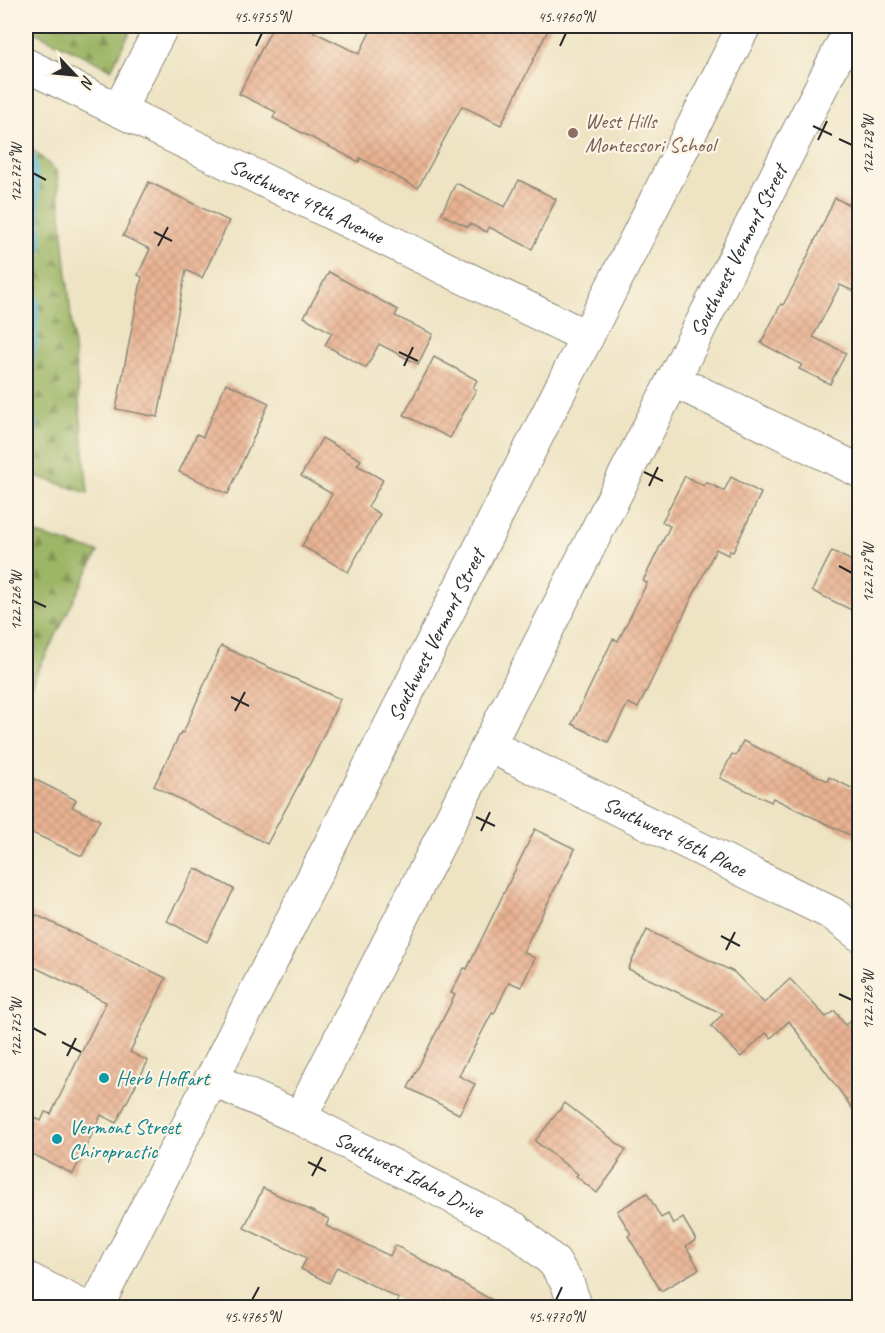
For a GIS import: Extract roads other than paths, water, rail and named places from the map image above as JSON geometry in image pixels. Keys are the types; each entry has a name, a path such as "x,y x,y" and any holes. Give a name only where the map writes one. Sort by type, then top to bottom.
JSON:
{"street":[{"path":"118,110 162,26"},
{"name":"Southwest Vermont Street","path":"96,1308 744,26"},
{"name":"Southwest Vermont Street","path":"300,1118 852,26"},
{"name":"Southwest 49th Avenue","path":"26,65 587,337"},
{"path":"674,380 860,471"},
{"name":"Southwest 46th Place","path":"488,746 833,914 860,935"},
{"name":"Southwest Idaho Drive","path":"211,1079 300,1118 515,1229 554,1262 567,1282 576,1308"},
{"path":"26,1278 85,1308"}],"waterway":[{"path":"26,147 32,162 38,243 31,280 34,300 32,343 26,380"},
{"path":"26,412 33,425 27,457"}],"place":[{"name":"West Hills Montessori School","path":"573,133"},
{"name":"Herb Hoffart","path":"104,1078"},
{"name":"Vermont Street Chiropractic","path":"57,1139"}]}
